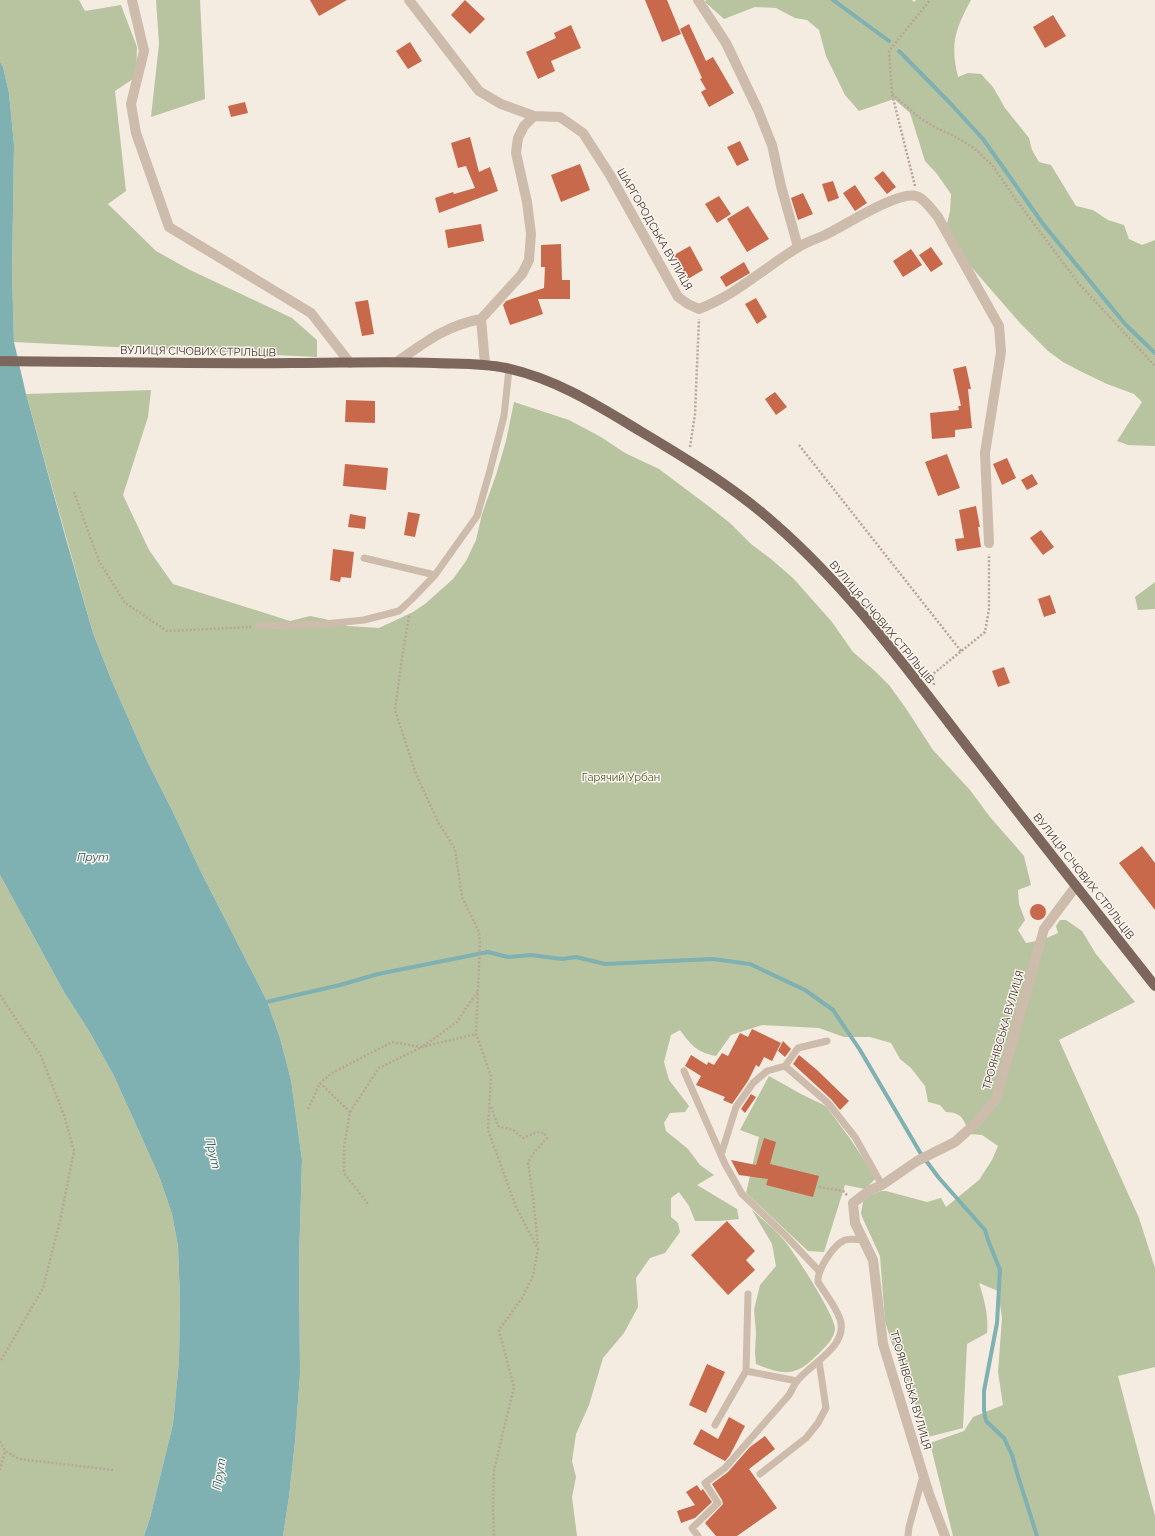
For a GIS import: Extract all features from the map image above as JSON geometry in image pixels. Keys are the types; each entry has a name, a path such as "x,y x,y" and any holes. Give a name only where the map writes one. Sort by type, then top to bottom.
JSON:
{"main road":[{"name":"ВУЛИЦЯ СІЧОВИХ СТРІЛЬЦІВ","path":"0,361 202,364 397,362 485,364 549,380 583,397 651,437 726,486 774,522 815,561 858,610 934,703 1155,986"}],"street":[{"path":"132,0 144,51 131,104 136,133 168,227 311,313 350,363"},
{"name":"ШАРГОРОДСЬКА ВУЛИЦЯ","path":"409,0 479,91 500,104 534,116 560,117 583,134 610,175 678,297 699,309"},
{"path":"698,0 726,43 758,110 772,145 781,186 798,247"},
{"path":"397,362 434,336 468,322 481,319 522,274 529,260 531,234 527,202 516,153 518,138 524,126 534,116"},
{"path":"699,309 721,300 798,247 825,235 884,204 905,196 917,196 929,206 938,217 999,326 1001,352 985,453 989,543"},
{"path":"481,319 485,364"},
{"name":"ТРОЯНІВСЬКА ВУЛИЦЯ","path":"945,1536 929,1494 883,1344 873,1260 855,1223 853,1203 870,1190 882,1185 918,1161 955,1142 976,1123 996,1099 1044,928 1076,886"}],"lane":[{"path":"259,626 325,624 364,620 398,611 412,599 435,575 477,516 504,416 509,369"},
{"path":"364,558 435,575"},
{"path":"721,1156 736,1107 753,1083 767,1071 785,1066 798,1048 827,1041"},
{"path":"785,1066 828,1103 855,1137 882,1185"},
{"path":"684,1071 721,1156 742,1194 786,1236 819,1271"},
{"path":"698,1536 692,1528 718,1503 705,1483 725,1468 789,1395 797,1381 827,1354 836,1342 842,1329 840,1318 818,1282 819,1271 831,1253 841,1242 847,1239 864,1240"},
{"path":"715,1425 746,1371 748,1294"},
{"path":"760,1474 806,1438 818,1423 826,1408 820,1361"},
{"path":"746,1371 797,1381"},
{"path":"908,1536 923,1474"}],"path":[{"path":"917,196 892,94 889,51 930,0"},
{"path":"892,94 920,118 974,148 993,166 1014,198 1079,284 1155,366"},
{"path":"690,447 695,414 699,309"},
{"path":"799,445 961,651"},
{"path":"74,492 99,561 125,603 167,631 259,626"},
{"path":"934,703 933,674 985,632 989,609 989,543"},
{"path":"412,599 402,658 396,710 416,774 438,822 455,849 462,897 479,932 480,945 476,1034 491,1076 488,1130 516,1207 538,1249"},
{"path":"368,1204 344,1173 344,1148 350,1112 379,1068 422,1047 457,1022 477,991"},
{"path":"0,995 41,1056 64,1115 74,1151 60,1221 43,1288 0,1362"},
{"path":"308,1109 320,1083 332,1074 392,1042 422,1047 476,1034"},
{"path":"320,1083 350,1112"},
{"path":"490,1105 498,1126 513,1130 523,1138 537,1132 544,1134 546,1138 528,1162 538,1249 533,1276 522,1298 500,1330 514,1387 494,1470 494,1536"},
{"path":"819,1187 843,1191 853,1203"},
{"path":"0,1441 5,1451 19,1459 114,1470"},
{"path":"0,1470 5,1451"}],"green space":[{"path":"0,0 79,0 85,11 121,5 137,47 136,77 115,91 126,191 108,204 156,251 190,270 292,318 317,340 317,357 14,342 12,273 14,145 9,93 3,67 0,62"},
{"path":"156,0 200,0 205,99 151,117 159,44"},
{"path":"706,0 912,0 914,2 916,0 971,0 961,20 954,46 958,77 968,73 981,74 993,87 1005,108 1029,138 1032,150 1039,162 1051,165 1076,206 1093,210 1108,220 1124,225 1129,239 1142,245 1155,240 1155,446 1128,445 1117,441 1142,402 1134,394 1107,384 1082,372 1063,362 1048,351 1020,323 967,262 946,228 950,211 951,194 937,174 925,161 910,113 894,99 859,111 845,95 826,56 819,30 807,20 795,18 776,8 755,7 724,19 705,2"},
{"name":"Гарячий Урбан","path":"151,390 148,417 123,495 149,550 173,584 290,621 310,616 348,626 379,628 413,612 425,604 453,579 466,561 476,540 482,514 496,475 506,441 514,402 569,420 601,437 625,453 659,469 711,508 730,523 751,544 793,578 832,622 853,652 889,685 933,750 970,790 990,817 1024,856 1031,885 1018,890 1019,904 1025,920 1018,930 1026,943 1042,940 1058,933 1056,926 1060,920 1066,920 1082,931 1096,954 1135,1002 1059,1040 1139,1218 1155,1268 1155,1367 1118,1376 1155,1516 1155,1536 953,1536 930,1443 964,1431 973,1417 1003,1405 998,1372 1002,1318 998,1291 979,1283 987,1314 987,1333 967,1344 963,1428 928,1437 891,1341 885,1321 880,1256 861,1213 865,1199 870,1195 881,1191 927,1202 941,1198 946,1207 979,1180 992,1160 998,1146 982,1135 970,1134 964,1121 959,1115 946,1112 940,1105 928,1102 925,1086 911,1068 900,1059 891,1043 870,1037 844,1037 819,1028 762,1025 731,1035 716,1056 699,1050 687,1040 680,1030 671,1035 664,1062 669,1080 689,1106 685,1112 670,1113 664,1123 666,1131 688,1149 700,1165 714,1175 697,1185 737,1209 739,1219 695,1221 689,1206 679,1192 671,1198 671,1217 678,1223 680,1232 665,1253 650,1258 636,1278 638,1307 624,1333 603,1358 589,1405 576,1434 572,1461 576,1477 572,1497 577,1536 283,1536 295,1442 300,1374 299,1261 302,1160 291,1080 280,1038 267,1001 200,870 148,763 111,679 93,633 26,394"},
{"path":"1155,582 1155,609 1138,610 1135,597"},
{"path":"0,875 64,992 89,1031 114,1076 159,1176 172,1214 178,1246 180,1301 179,1360 173,1424 150,1518 144,1536 0,1536"},
{"path":"769,1076 826,1106 876,1178 865,1189 845,1185 824,1252 808,1251 746,1193 759,1137 740,1130"},
{"path":"752,1210 783,1239 788,1246 822,1298 829,1311 835,1329 832,1338 812,1360 805,1366 792,1372 771,1370 756,1364 754,1310 760,1285 776,1266 772,1244"}],"water":[{"name":"Прут","path":"0,62 3,67 9,93 14,145 12,273 14,342 26,394 66,539 93,633 111,679 148,763 200,870 267,1001 280,1038 291,1080 302,1160 299,1261 300,1374 295,1442 283,1536 144,1536 150,1518 173,1424 179,1360 180,1301 178,1246 172,1214 159,1176 114,1076 89,1031 64,992 0,875"}],"building":[{"path":"310,0 347,0 319,16"},
{"path":"465,0 485,19 470,34 451,15"},
{"path":"645,0 667,0 681,34 662,42"},
{"path":"1053,15 1066,36 1045,48 1033,27"},
{"path":"689,24 706,61 713,57 734,93 709,107 701,92 706,89 700,79 702,78 680,29"},
{"path":"571,25 581,48 551,61 555,71 538,79 526,52 556,38 554,33"},
{"path":"410,42 422,61 408,69 396,51"},
{"path":"245,102 248,113 231,117 228,106"},
{"path":"470,137 479,172 490,167 498,191 439,213 435,198 453,192 454,194 475,188 466,166 458,168 451,143"},
{"path":"740,141 749,160 737,166 727,147"},
{"path":"580,164 590,190 561,202 551,175"},
{"path":"883,171 896,187 887,194 874,178"},
{"path":"833,181 839,198 828,202 822,184"},
{"path":"855,185 867,203 855,211 843,193"},
{"path":"803,193 813,214 798,220 791,198"},
{"path":"719,196 731,214 717,223 705,204"},
{"path":"748,206 769,239 747,252 727,219"},
{"path":"481,224 484,241 448,248 445,230"},
{"path":"561,244 562,280 570,280 570,299 538,299 543,314 510,325 503,305 506,301 544,288 545,267 541,267 541,245"},
{"path":"690,246 703,270 688,279 674,255"},
{"path":"931,247 943,264 931,272 919,255"},
{"path":"911,249 922,265 903,277 893,261"},
{"path":"744,262 750,273 726,287 720,277"},
{"path":"756,298 767,317 757,324 745,304"},
{"path":"368,300 374,334 362,336 355,302"},
{"path":"966,366 971,389 968,389 972,428 955,430 955,437 932,439 930,413 959,410 958,406 961,406 953,369"},
{"path":"775,392 787,407 776,415 765,399"},
{"path":"346,400 375,401 375,423 345,422"},
{"path":"947,454 960,488 938,496 925,462"},
{"path":"1007,458 1016,478 1002,485 993,464"},
{"path":"345,464 388,468 386,490 343,486"},
{"path":"1032,474 1038,484 1027,490 1021,480"},
{"path":"976,506 980,527 978,527 981,547 957,551 955,539 964,538 959,510"},
{"path":"408,512 420,514 415,537 404,535"},
{"path":"350,514 366,517 365,529 348,527"},
{"path":"1041,530 1054,547 1043,555 1030,538"},
{"path":"333,549 354,552 351,578 341,577 340,582 330,580"},
{"path":"1050,595 1056,613 1044,617 1038,599"},
{"path":"1004,667 1010,683 998,687 992,671"},
{"path":"1142,846 1155,863 1155,910 1119,863"},
{"path":"1038,904 1045,909 1046,912 1041,919 1038,920 1031,915 1030,912 1035,905"},
{"path":"752,1029 781,1043 772,1061 764,1057 759,1067 756,1065 748,1081 732,1104 723,1100 725,1097 696,1085 701,1076 685,1066 691,1055 707,1065 708,1062 714,1065 722,1053 728,1056 740,1033 748,1037"},
{"path":"783,1041 791,1049 785,1057 778,1051"},
{"path":"799,1055 849,1101 840,1110 831,1099 793,1064"},
{"path":"751,1094 756,1097 745,1113 741,1109"},
{"path":"764,1138 776,1142 770,1164 819,1176 813,1197 766,1185 768,1179 739,1175 731,1160 756,1165"},
{"path":"727,1221 755,1251 746,1260 755,1270 728,1295 691,1255"},
{"path":"707,1364 725,1372 706,1413 689,1405"},
{"path":"729,1417 745,1426 730,1455 725,1461 693,1444 701,1429 718,1439"},
{"path":"765,1436 775,1449 749,1469 777,1508 737,1536 716,1536 705,1523 723,1504 712,1484 728,1472 750,1447"},
{"path":"697,1485 701,1491 703,1489 712,1502 695,1518 681,1523 677,1511 695,1505 686,1492"}],"waterway":[{"path":"833,0 889,41"},
{"path":"899,51 983,139 1043,224 1125,324 1155,353"},
{"path":"262,1003 340,985 378,974 488,952 508,957 531,955 562,959 576,957 605,964 713,959 750,964 805,990 833,1010 860,1050 921,1154 939,1178 985,1230 1000,1270 997,1323 984,1391 984,1410 986,1421 1004,1438 1012,1455 1037,1536"}]}
